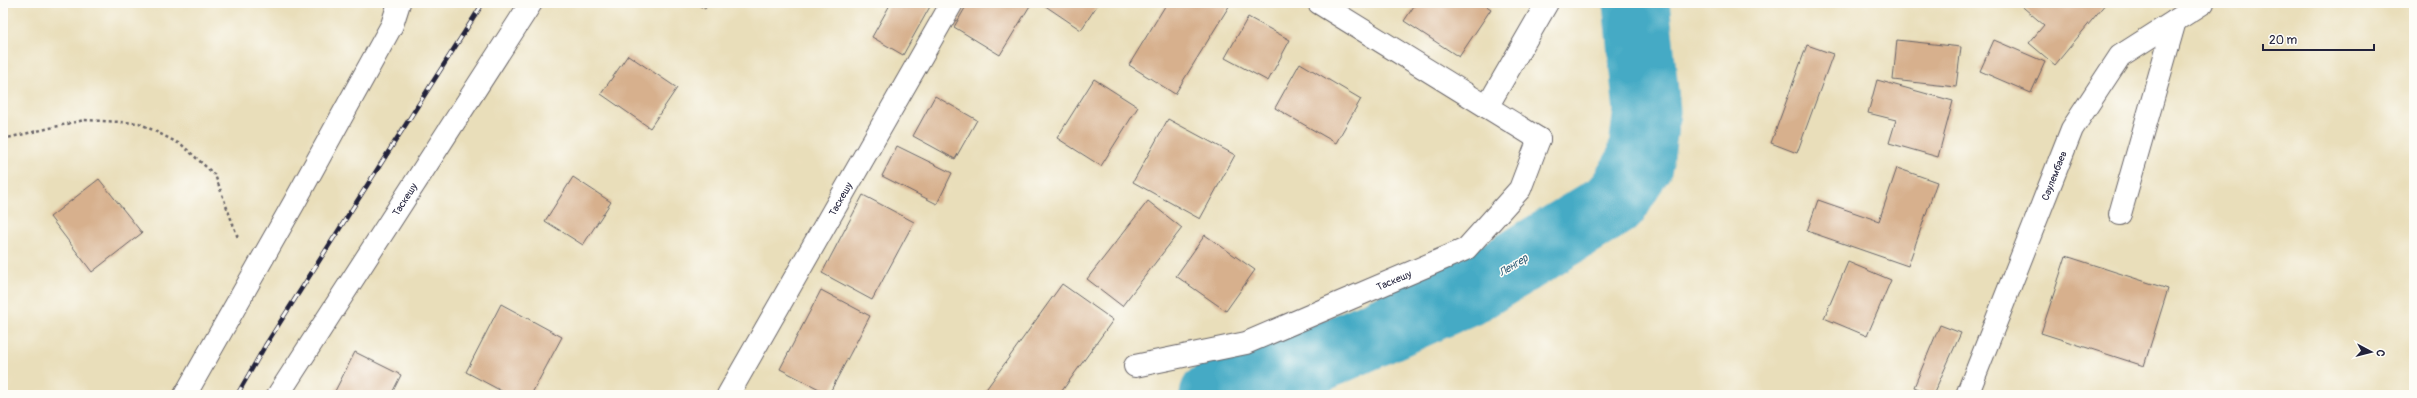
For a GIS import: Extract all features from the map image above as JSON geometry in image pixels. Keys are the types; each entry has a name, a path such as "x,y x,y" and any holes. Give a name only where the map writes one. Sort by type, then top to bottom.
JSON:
{"street":[{"path":"185,395 253,276 392,25 398,3"},
{"name":"Таскешу","path":"278,395 531,3"},
{"name":"Таскешу","path":"728,395 952,3"},
{"name":"Таскешу","path":"1135,366 1246,343 1466,248 1520,189 1539,139 1319,3"},
{"path":"1487,107 1547,3"},
{"name":"Саулембаев","path":"1967,395 2072,129 2120,56 2203,3"},
{"path":"2120,214 2175,21"}],"path":[{"path":"3,139 84,120 139,123 182,145 215,175 253,276"}],"building":[{"path":"695,3 709,3 705,9"},
{"path":"891,3 932,3 903,55 872,37"},
{"path":"968,3 1031,4 1000,55 954,27"},
{"path":"1041,3 1097,3 1098,4 1081,30"},
{"path":"1167,3 1231,3 1175,94 1129,65"},
{"path":"1416,3 1482,3 1491,9 1459,57 1404,21"},
{"path":"2018,3 2106,3 2055,65 2029,43 2044,25"},
{"path":"1248,17 1290,40 1268,81 1225,58"},
{"path":"1897,40 1961,47 1956,87 1893,80"},
{"path":"1994,40 2045,62 2031,93 1980,71"},
{"path":"1807,45 1833,54 1797,153 1771,143"},
{"path":"628,55 677,88 650,128 601,94"},
{"path":"1300,63 1361,99 1336,143 1275,108"},
{"path":"1094,79 1138,107 1101,166 1057,138"},
{"path":"1877,80 1953,101 1938,157 1889,143 1896,120 1868,113"},
{"path":"935,96 977,120 955,159 913,136"},
{"path":"1168,119 1235,155 1200,219 1133,182"},
{"path":"897,146 952,173 937,204 882,176"},
{"path":"1897,168 1937,182 1908,266 1807,231 1818,200 1879,221"},
{"path":"573,177 611,202 583,245 545,221"},
{"path":"99,179 142,233 92,272 50,217"},
{"path":"863,195 914,222 872,300 822,273"},
{"path":"1148,201 1182,228 1122,306 1087,279"},
{"path":"1205,235 1255,270 1226,311 1176,276"},
{"path":"2066,256 2168,289 2144,366 2041,333"},
{"path":"1848,262 1891,280 1867,336 1824,318"},
{"path":"1062,284 1113,320 1059,395 982,395"},
{"path":"821,290 870,316 829,394 780,369"},
{"path":"501,304 562,337 531,395 509,395 466,372"},
{"path":"1940,325 1961,333 1933,395 1914,387"},
{"path":"355,352 401,375 391,395 333,395"}],"waterway":[{"name":"Ленгер","path":"1213,395 1311,362 1474,289 1616,202 1640,162 1647,111 1636,3"}],"railway":[{"path":"237,395 265,346 483,3"}]}
